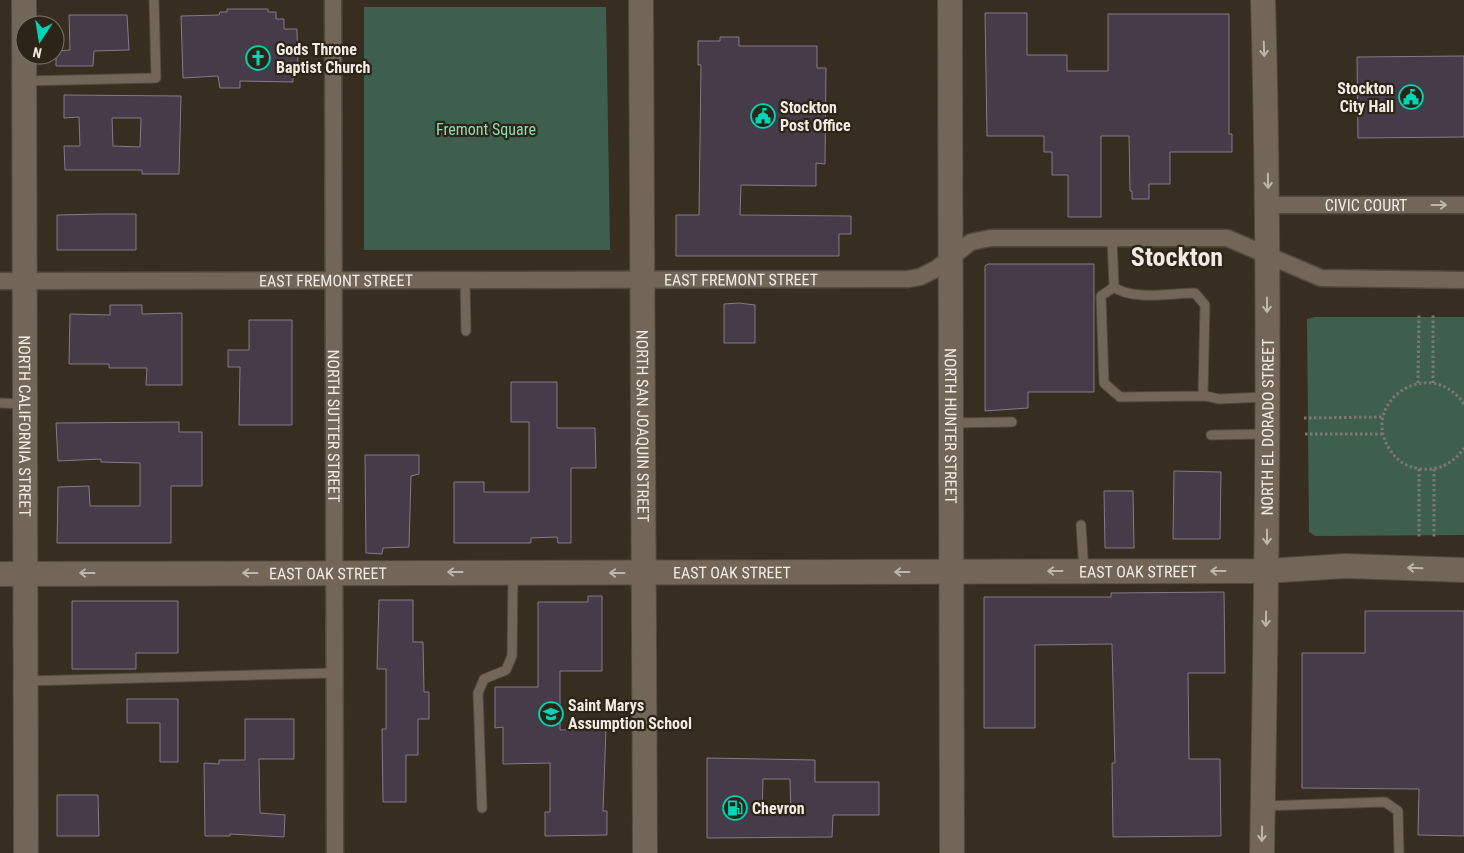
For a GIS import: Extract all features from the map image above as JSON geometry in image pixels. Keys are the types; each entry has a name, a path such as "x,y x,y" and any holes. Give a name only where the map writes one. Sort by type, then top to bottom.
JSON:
{"street":[{"name":"NORTH CALIFORNIA STREET","path":"24,0 26,853"},
{"name":"NORTH SUTTER STREET","path":"333,0 333,673 335,853"},
{"name":"NORTH SAN JOAQUIN STREET","path":"641,0 645,853"},
{"name":"NORTH HUNTER STREET","path":"950,0 952,853"},
{"name":"NORTH EL DORADO STREET","path":"1262,853 1267,570 1268,256 1263,0"},
{"name":"CIVIC COURT","path":"1268,205 1464,205"},
{"name":"EAST FREMONT STREET","path":"0,281 908,279 928,273 951,259 971,242 991,238 1227,238 1321,278 1464,280"},
{"name":"EAST OAK STREET","path":"0,574 951,572 1267,570 1345,566 1464,570"}],"lane":[{"path":"24,80 156,78 154,0"},
{"path":"1112,238 1114,287 1120,292 1132,295 1195,293 1202,299 1205,305 1204,392 1206,396"},
{"path":"465,280 466,331"},
{"path":"1114,287 1100,296 1104,383 1120,397 1206,396 1219,400 1267,397"},
{"path":"0,404 25,404"},
{"path":"951,423 1012,422"},
{"path":"1211,435 1267,434"},
{"path":"1081,525 1084,571"},
{"path":"482,808 478,694 484,679 506,670 512,656 513,572"},
{"path":"26,681 333,673"},
{"path":"1262,806 1385,802 1398,811 1399,853"}],"path":[{"path":"1418,383 1419,315"},
{"path":"1433,315 1433,383"},
{"path":"1464,404 1451,390 1433,383 1418,383 1397,394 1388,404 1383,417 1383,434 1394,455 1404,463 1419,469 1434,469 1453,461 1464,448"},
{"path":"1304,418 1383,417"},
{"path":"1305,434 1383,434"},
{"path":"1419,469 1419,538"},
{"path":"1434,469 1434,538"}],"green space":[{"name":"Fremont Square","path":"364,7 606,7 610,250 364,250"},
{"path":"1315,317 1464,317 1464,535 1315,536 1309,532 1307,319"}],"building":[{"name":"Gods Throne Baptist Church","path":"227,9 268,9 268,12 276,12 276,19 284,19 284,29 297,29 298,73 293,73 293,82 240,81 240,88 220,88 218,76 183,78 181,16 219,15 220,12 227,12"},
{"path":"985,13 1027,13 1027,55 1067,55 1067,71 1108,71 1108,14 1229,14 1229,134 1232,134 1232,152 1170,152 1170,184 1149,184 1149,199 1132,199 1132,191 1130,191 1129,136 1101,136 1101,217 1068,217 1068,175 1052,175 1052,152 1044,152 1044,136 987,136"},
{"path":"69,15 127,15 129,50 94,51 93,66 56,66 65,65 65,50 70,50"},
{"name":"Stockton Post Office","path":"720,37 739,37 739,46 817,46 817,68 826,68 825,164 816,163 816,186 741,185 740,215 851,216 851,234 839,234 839,256 676,256 676,215 699,215 701,65 698,65 698,41 720,41"},
{"name":"Stockton City Hall","path":"1464,56 1464,137 1358,138 1357,57"},
{"path":"64,95 181,96 179,174 142,174 142,170 65,170 64,146 80,146 79,117 64,118","holes":["112,118 141,118 140,147 113,146"]},
{"path":"136,214 136,250 57,250 57,215"},
{"path":"988,264 1094,264 1094,392 1028,392 1028,408 985,411 985,266"},
{"path":"724,304 755,305 755,343 724,343"},
{"path":"110,305 142,305 142,314 182,313 182,385 146,385 147,368 109,368 109,364 69,364 70,314 110,315"},
{"path":"249,320 292,320 292,425 239,425 240,367 228,367 228,350 249,350"},
{"path":"511,382 557,382 557,428 595,428 596,468 571,468 571,543 558,543 557,537 531,538 531,543 454,543 454,482 484,482 484,492 529,492 529,422 511,422"},
{"path":"179,422 179,432 202,432 202,486 171,486 171,543 57,543 58,487 89,486 90,506 140,506 140,463 101,462 101,459 58,461 56,423"},
{"path":"365,455 419,455 419,474 411,476 409,547 383,548 382,554 366,553"},
{"path":"1174,471 1221,472 1220,539 1173,539"},
{"path":"1104,491 1133,491 1134,548 1105,548"},
{"path":"1224,592 1225,673 1188,673 1189,759 1220,759 1221,836 1113,837 1112,763 1115,763 1112,644 1035,645 1035,728 984,728 984,597 1111,597 1111,593"},
{"path":"588,596 602,596 602,671 560,671 560,730 606,729 603,811 607,811 607,835 545,836 545,812 550,812 550,763 503,764 503,727 495,728 495,687 538,687 538,602 588,602"},
{"path":"379,600 413,600 413,642 423,642 424,692 429,692 429,719 418,719 418,755 406,755 406,802 383,802 382,729 386,729 386,669 377,669"},
{"path":"72,601 178,601 178,653 136,653 136,669 72,669"},
{"path":"1365,611 1464,611 1464,836 1418,835 1419,789 1302,788 1302,653 1365,653"},
{"path":"127,699 178,699 178,762 160,762 160,723 127,723"},
{"path":"245,719 294,719 294,759 259,759 260,813 285,815 284,837 230,834 230,836 205,836 204,763 219,764 219,760 245,760"},
{"path":"707,758 815,760 815,782 879,782 879,815 833,815 832,837 707,838","holes":["763,779 790,779 791,815 762,814"]},
{"path":"57,795 98,795 99,836 57,836"}],"place":[{"name":"Gods Throne Baptist Church","path":"258,58"},
{"name":"Stockton City Hall","path":"1411,97"},
{"name":"Stockton Post Office","path":"763,116"},
{"name":"Saint Marys Assumption School","path":"551,714"},
{"name":"Chevron","path":"735,808"}],"district":[{"name":"Stockton","path":"1177,257"}]}
